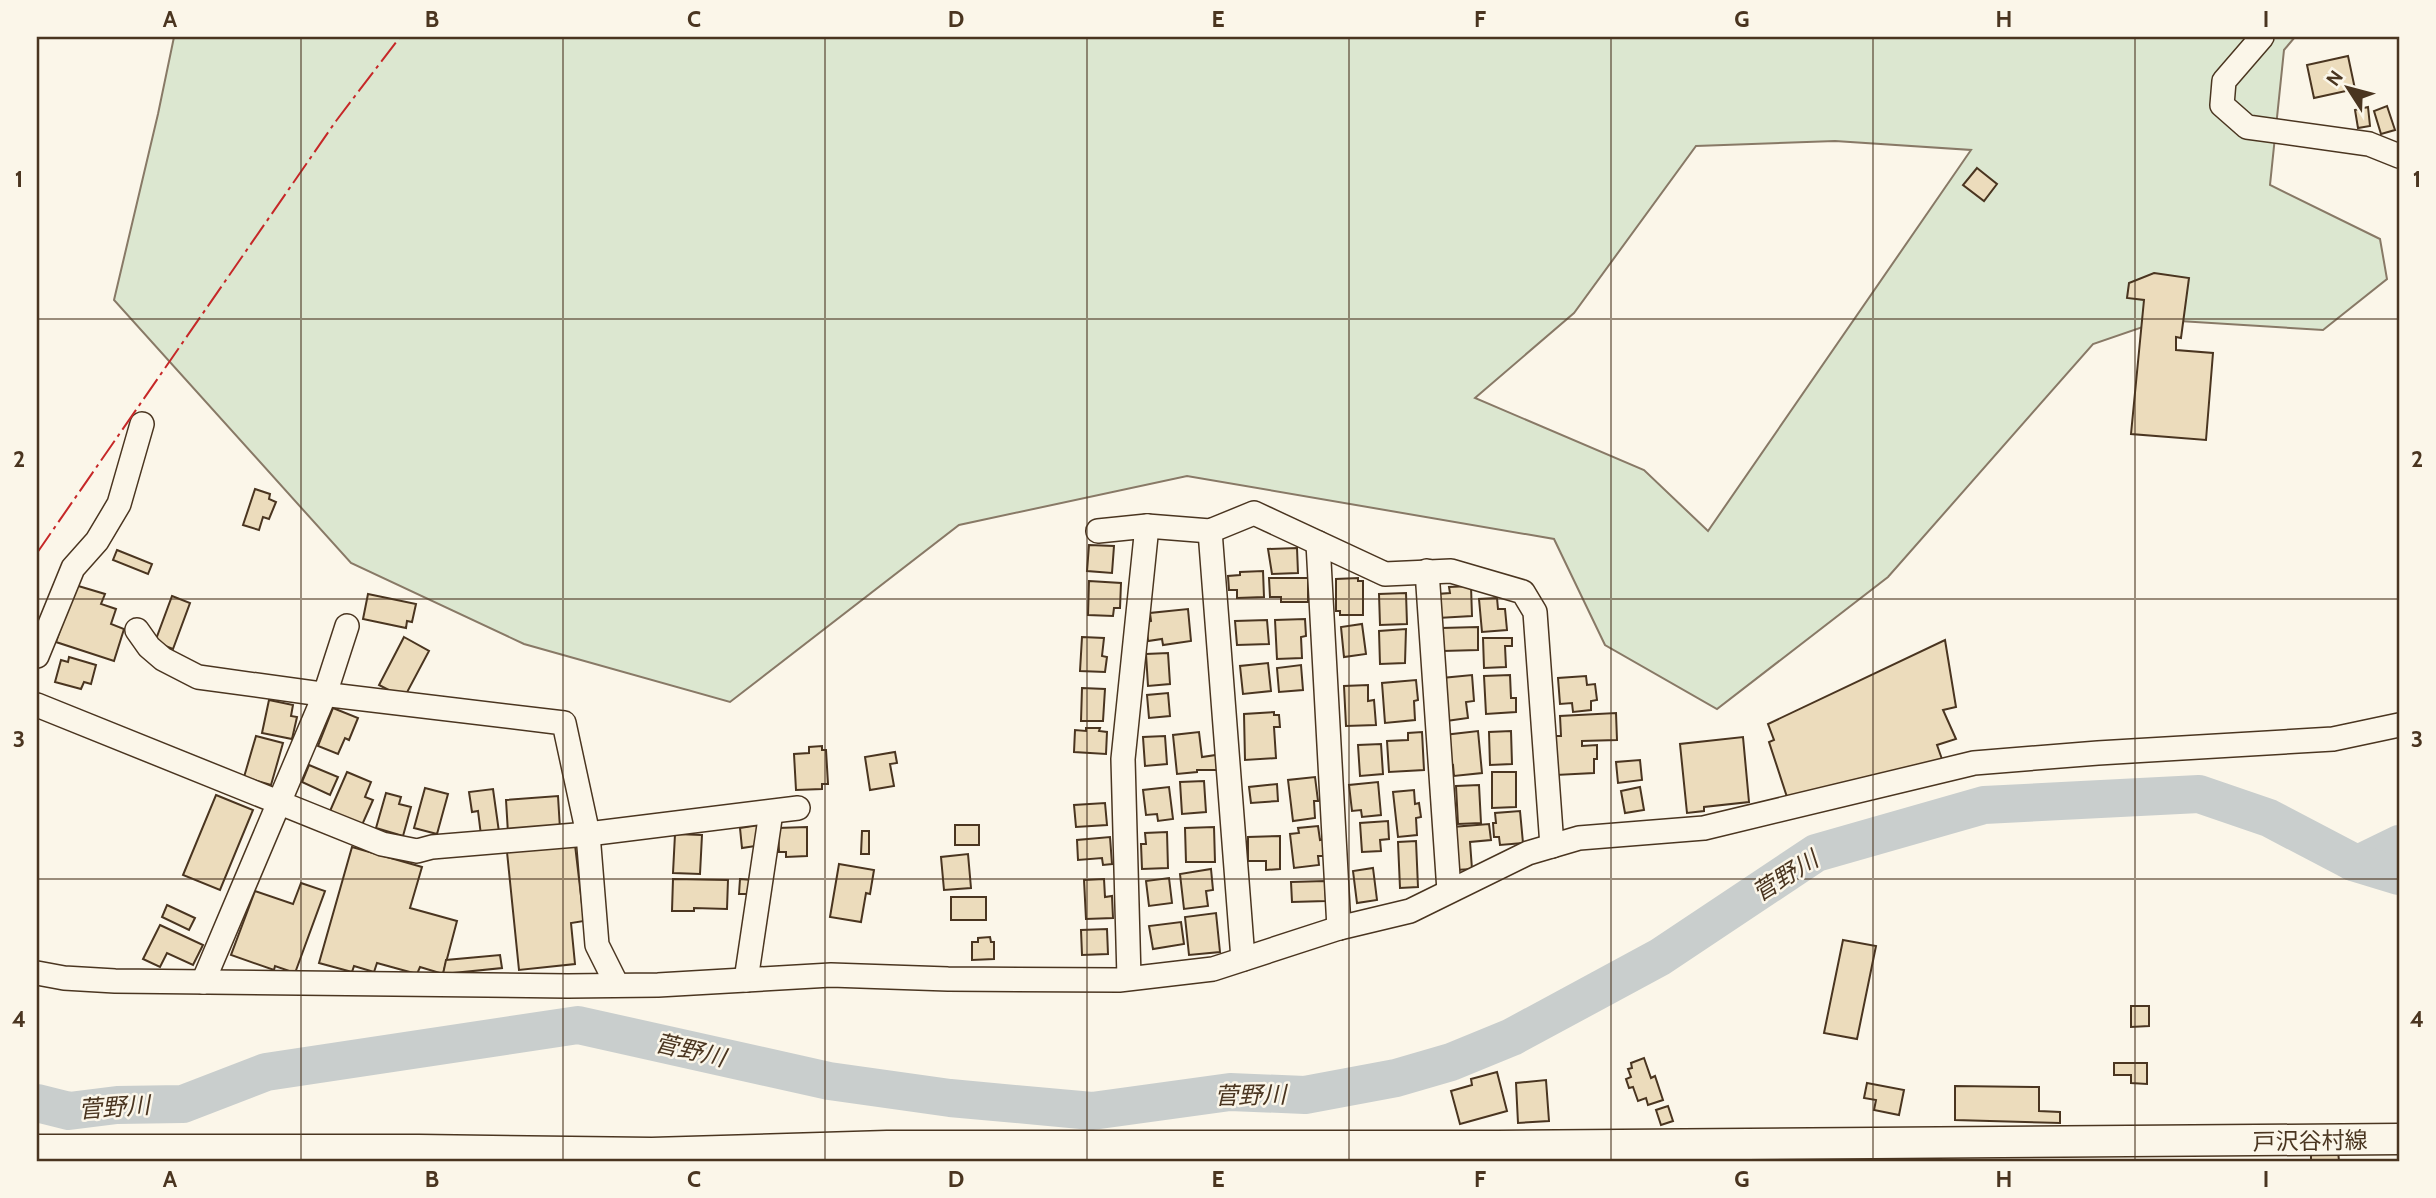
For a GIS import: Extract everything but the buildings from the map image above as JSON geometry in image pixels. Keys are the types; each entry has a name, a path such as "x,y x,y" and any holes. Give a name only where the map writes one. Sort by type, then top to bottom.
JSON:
{"main road":[{"name":"戸沢谷村線","path":"37,1150 652,1153 887,1146 1869,1153 2399,1139"}],"street":[{"path":"2262,37 2224,81 2222,105 2247,127 2369,144 2399,156"},
{"path":"37,656 73,568 97,541 119,504 142,424"},
{"path":"1098,531 1147,526 1210,531 1254,513 1385,574 1451,571 1523,592 1535,612 1552,846"},
{"path":"1129,978 1123,759 1147,526"},
{"path":"1210,531 1243,959"},
{"path":"1318,543 1339,928"},
{"path":"1427,571 1449,891"},
{"path":"204,982 325,694 347,626"},
{"path":"137,631 163,659 198,677 564,723 588,834 597,945 617,985"},
{"path":"37,705 382,844 417,851 432,847 588,834 798,808"},
{"path":"37,973 64,978 115,981 617,985 831,975 961,979 1129,978 1213,969 1339,928 1410,911 1528,853 1579,838 1704,828 1974,763 2098,752 2333,738 2396,730"},
{"path":"746,980 771,812"}],"green space":[{"path":"174,37 2295,37 2284,50 2270,185 2380,239 2387,279 2323,330 2163,320 2093,344 1888,577 1717,709 1605,645 1554,539 1187,476 959,525 730,702 524,644 351,563 114,300","holes":["1835,141 1971,150 1708,531 1644,470 1475,398 1574,313 1696,146"]}],"waterway":[{"name":"菅野川","path":"37,1103 69,1111 117,1105 183,1104 266,1072 578,1025 829,1081 950,1098 1092,1111 1230,1092 1305,1095 1396,1078 1451,1062 1512,1037 1660,957 1816,853 1984,805 2199,794 2269,818 2353,862 2399,876"},
{"path":"2353,862 2362,862 2399,844"}],"power":[{"path":"37,553 336,121 400,37"}]}
